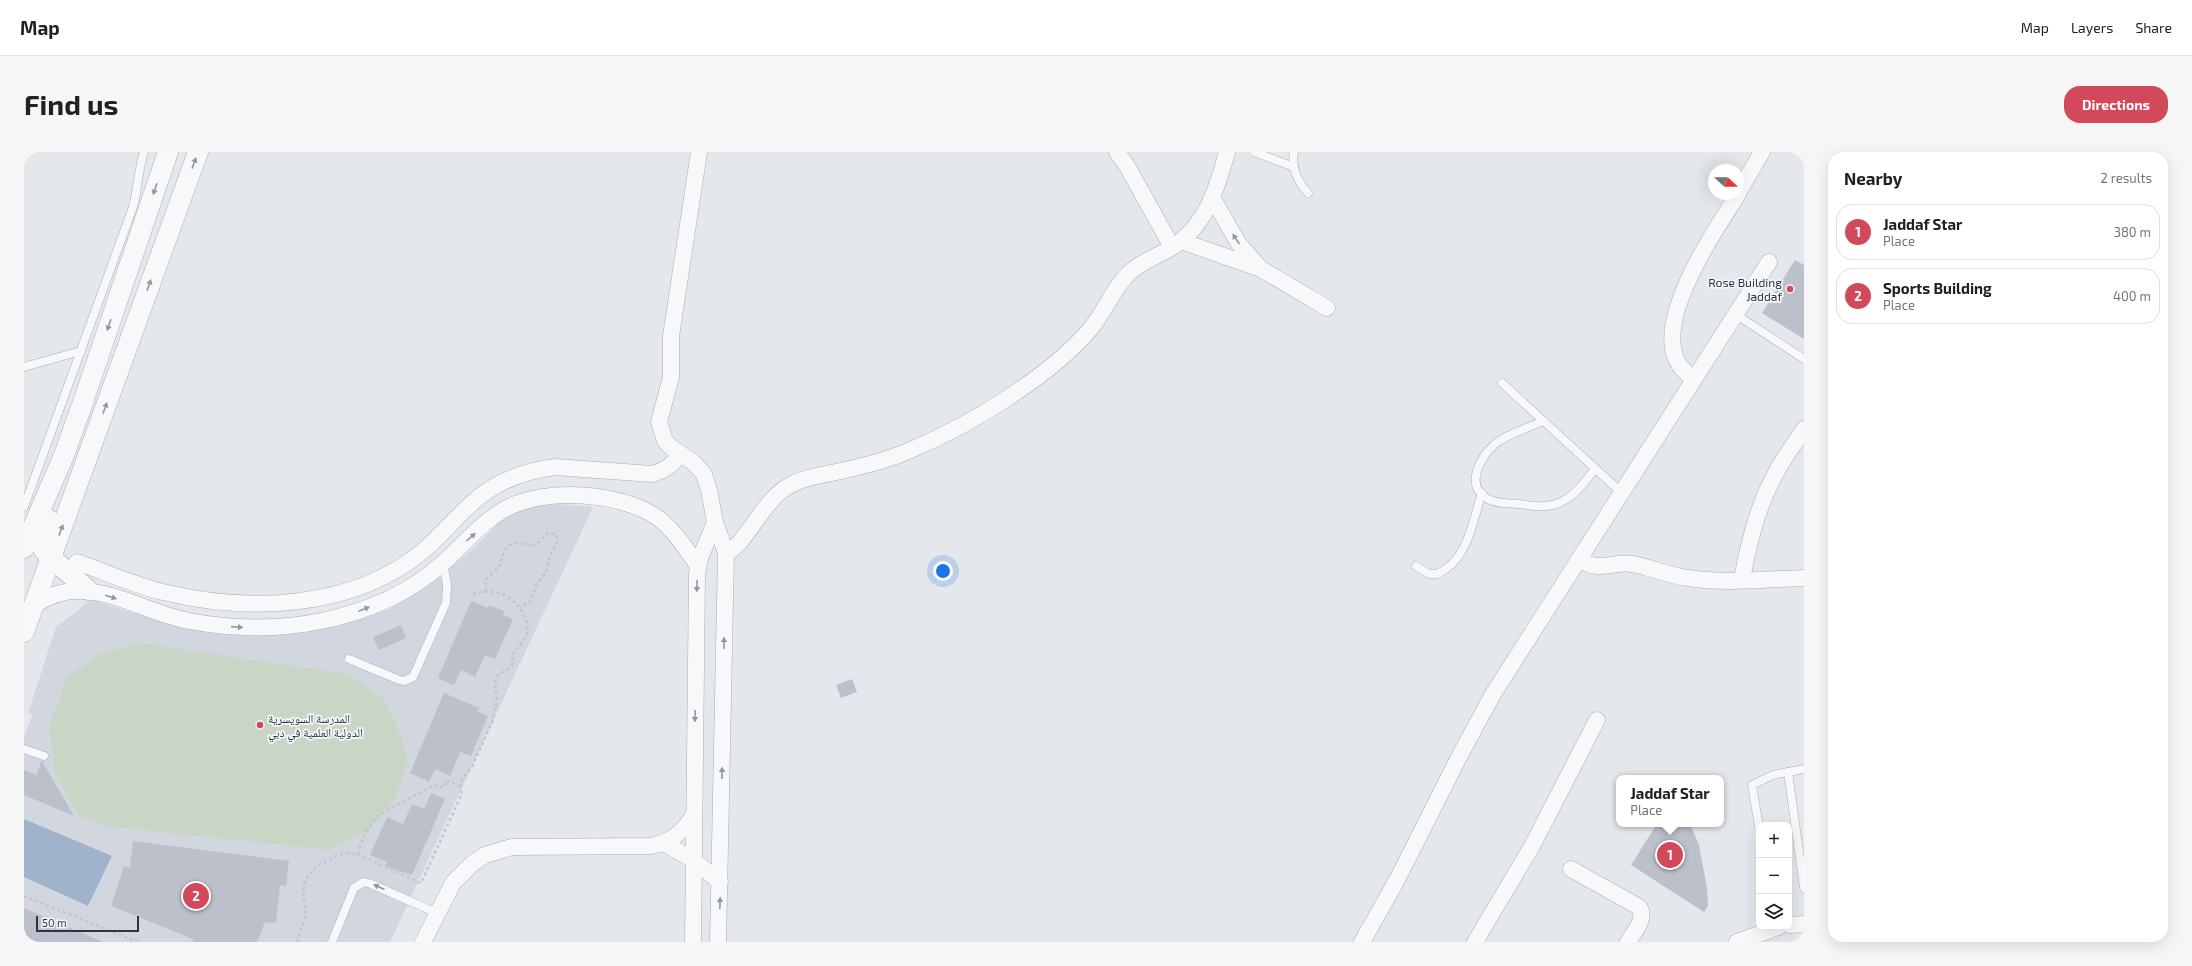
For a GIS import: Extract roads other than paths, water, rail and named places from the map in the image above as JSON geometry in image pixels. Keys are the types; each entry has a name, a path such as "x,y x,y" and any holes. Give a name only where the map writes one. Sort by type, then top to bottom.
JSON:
{"street":[{"path":"24,548 64,455 168,152"},
{"path":"24,632 198,152"},
{"path":"699,152 672,336 671,377 659,422 665,441 680,454 694,462 704,474 710,490 715,522 726,553 718,942"},
{"path":"1117,152 1177,244 1261,269 1327,308"},
{"path":"726,553 737,546 768,503 787,487 807,479 883,460 914,449 947,434 1023,386 1052,364 1091,327 1133,269 1177,244 1200,220 1213,199 1227,152"},
{"path":"1744,184 1762,152"},
{"path":"1213,199 1239,244 1261,269"},
{"path":"1694,378 1682,370 1675,358 1673,345 1677,313 1692,272 1734,200"},
{"path":"1362,942 1397,880 1452,768 1493,694 1769,262"},
{"path":"1742,579 1754,527 1768,488 1777,470 1804,429"},
{"path":"77,562 161,592 199,600 254,604 321,597 367,584 403,565 437,540 472,502 490,489 510,478 540,469 555,467 652,474 666,469 680,454"},
{"path":"64,455 60,486 40,540 42,548 51,558 88,590"},
{"path":"34,604 44,598 66,590 88,590 164,615 188,621 257,628 277,628 320,621 363,609 403,591 443,563 494,516 523,501 549,495 608,499 647,511 668,526 698,566"},
{"path":"693,942 692,877 698,566 715,522"},
{"path":"1580,558 1591,566 1597,568 1626,563 1689,578 1804,578"},
{"path":"1475,942 1532,846 1597,720"},
{"path":"423,942 453,882 473,862 498,850 527,846 658,844 679,834 694,814"},
{"path":"658,844 693,860 720,882"},
{"path":"658,844 692,877"},
{"path":"1571,869 1639,907 1642,919 1628,942"},
{"path":"1792,925 1804,924"},
{"path":"1737,942 1770,930"}],"lane":[{"path":"24,507 132,207 137,192 137,176 144,152"},
{"path":"1254,152 1294,167"},
{"path":"1294,152 1294,167 1301,186 1308,193"},
{"path":"1735,314 1804,359"},
{"path":"24,368 81,351"},
{"path":"1502,383 1622,493"},
{"path":"1416,566 1430,574 1437,574 1461,554 1467,545 1482,493 1476,475 1479,462 1484,455 1505,438 1543,421"},
{"path":"1482,493 1494,501 1549,506 1572,496 1595,469"},
{"path":"349,659 399,680 408,680 413,677 446,603 447,585 443,563"},
{"path":"24,749 44,756"},
{"path":"1758,822 1751,785 1773,775 1804,769"},
{"path":"1788,772 1804,888"},
{"path":"332,942 353,892 360,883 371,884 437,913"}],"water":[{"path":"24,819 112,856 88,906 24,877"}],"place":[{"name":"Rose Building Jaddaf","path":"1790,289"},
{"name":"المدرسة السويسرية الدولية العلمية في دبي","path":"260,725"},
{"name":"Jaddaf Star","path":"1670,855"},
{"name":"Sports Building","path":"196,896"}]}
